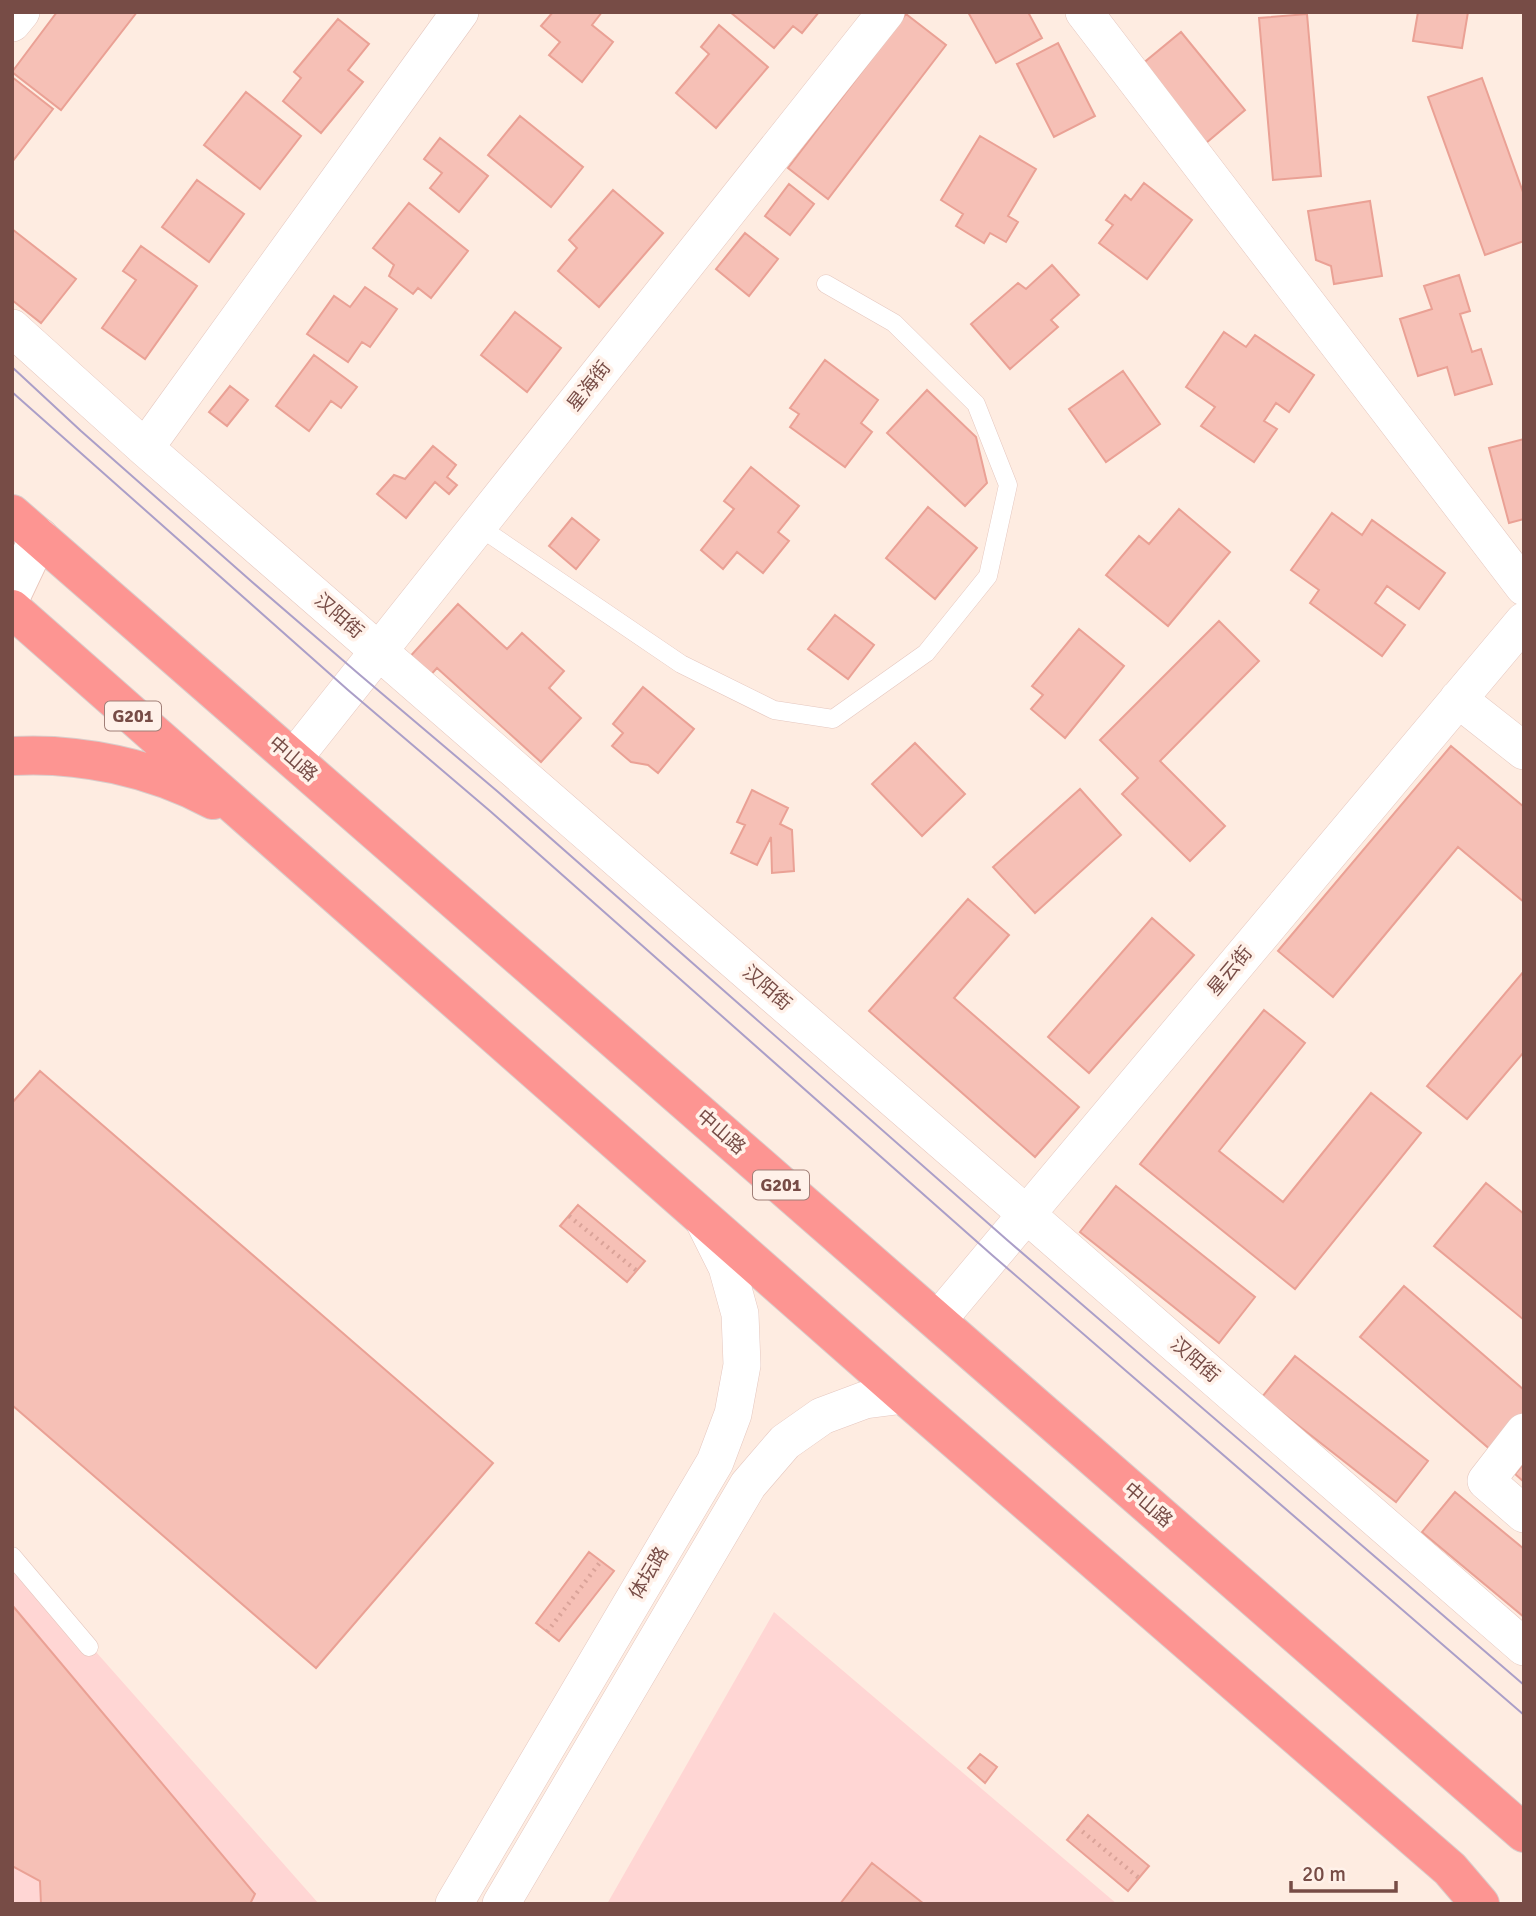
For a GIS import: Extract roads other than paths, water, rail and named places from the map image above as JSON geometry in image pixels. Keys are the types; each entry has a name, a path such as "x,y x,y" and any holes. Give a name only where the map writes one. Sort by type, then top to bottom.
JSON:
{"highway":[{"name":"中山路","path":"21,534 293,759 1524,1833"},
{"name":"G201","path":"12,609 904,1395 1450,1869 1480,1904"},
{"path":"12,756 41,754 114,764 187,786 255,822"}],"main road":[{"path":"12,594 21,534"}],"street":[{"path":"12,23 21,12"},
{"path":"145,448 460,12"},
{"name":"星海街","path":"293,759 886,12"},
{"path":"1084,12 1524,587"},
{"name":"汉阳街","path":"12,328 145,448 1524,1647"},
{"name":"星云街","path":"937,1321 1524,621"},
{"path":"1458,699 1524,751"},
{"name":"体坛路","path":"454,1904 715,1462 733,1414 742,1365 740,1314 727,1266 703,1218"},
{"name":"体坛路","path":"501,1904 748,1485 785,1442 822,1416 865,1399 904,1395"},
{"path":"1524,1433 1486,1481 1524,1514"}],"lane":[{"path":"478,526 681,664 774,710 833,719 926,653 988,576 1008,485 976,404 894,323 826,284"},
{"path":"12,1556 89,1647"}],"tram line":[{"path":"12,367 251,581 497,791 1006,1239 1524,1685"},
{"path":"12,392 992,1255 1524,1715"}]}
